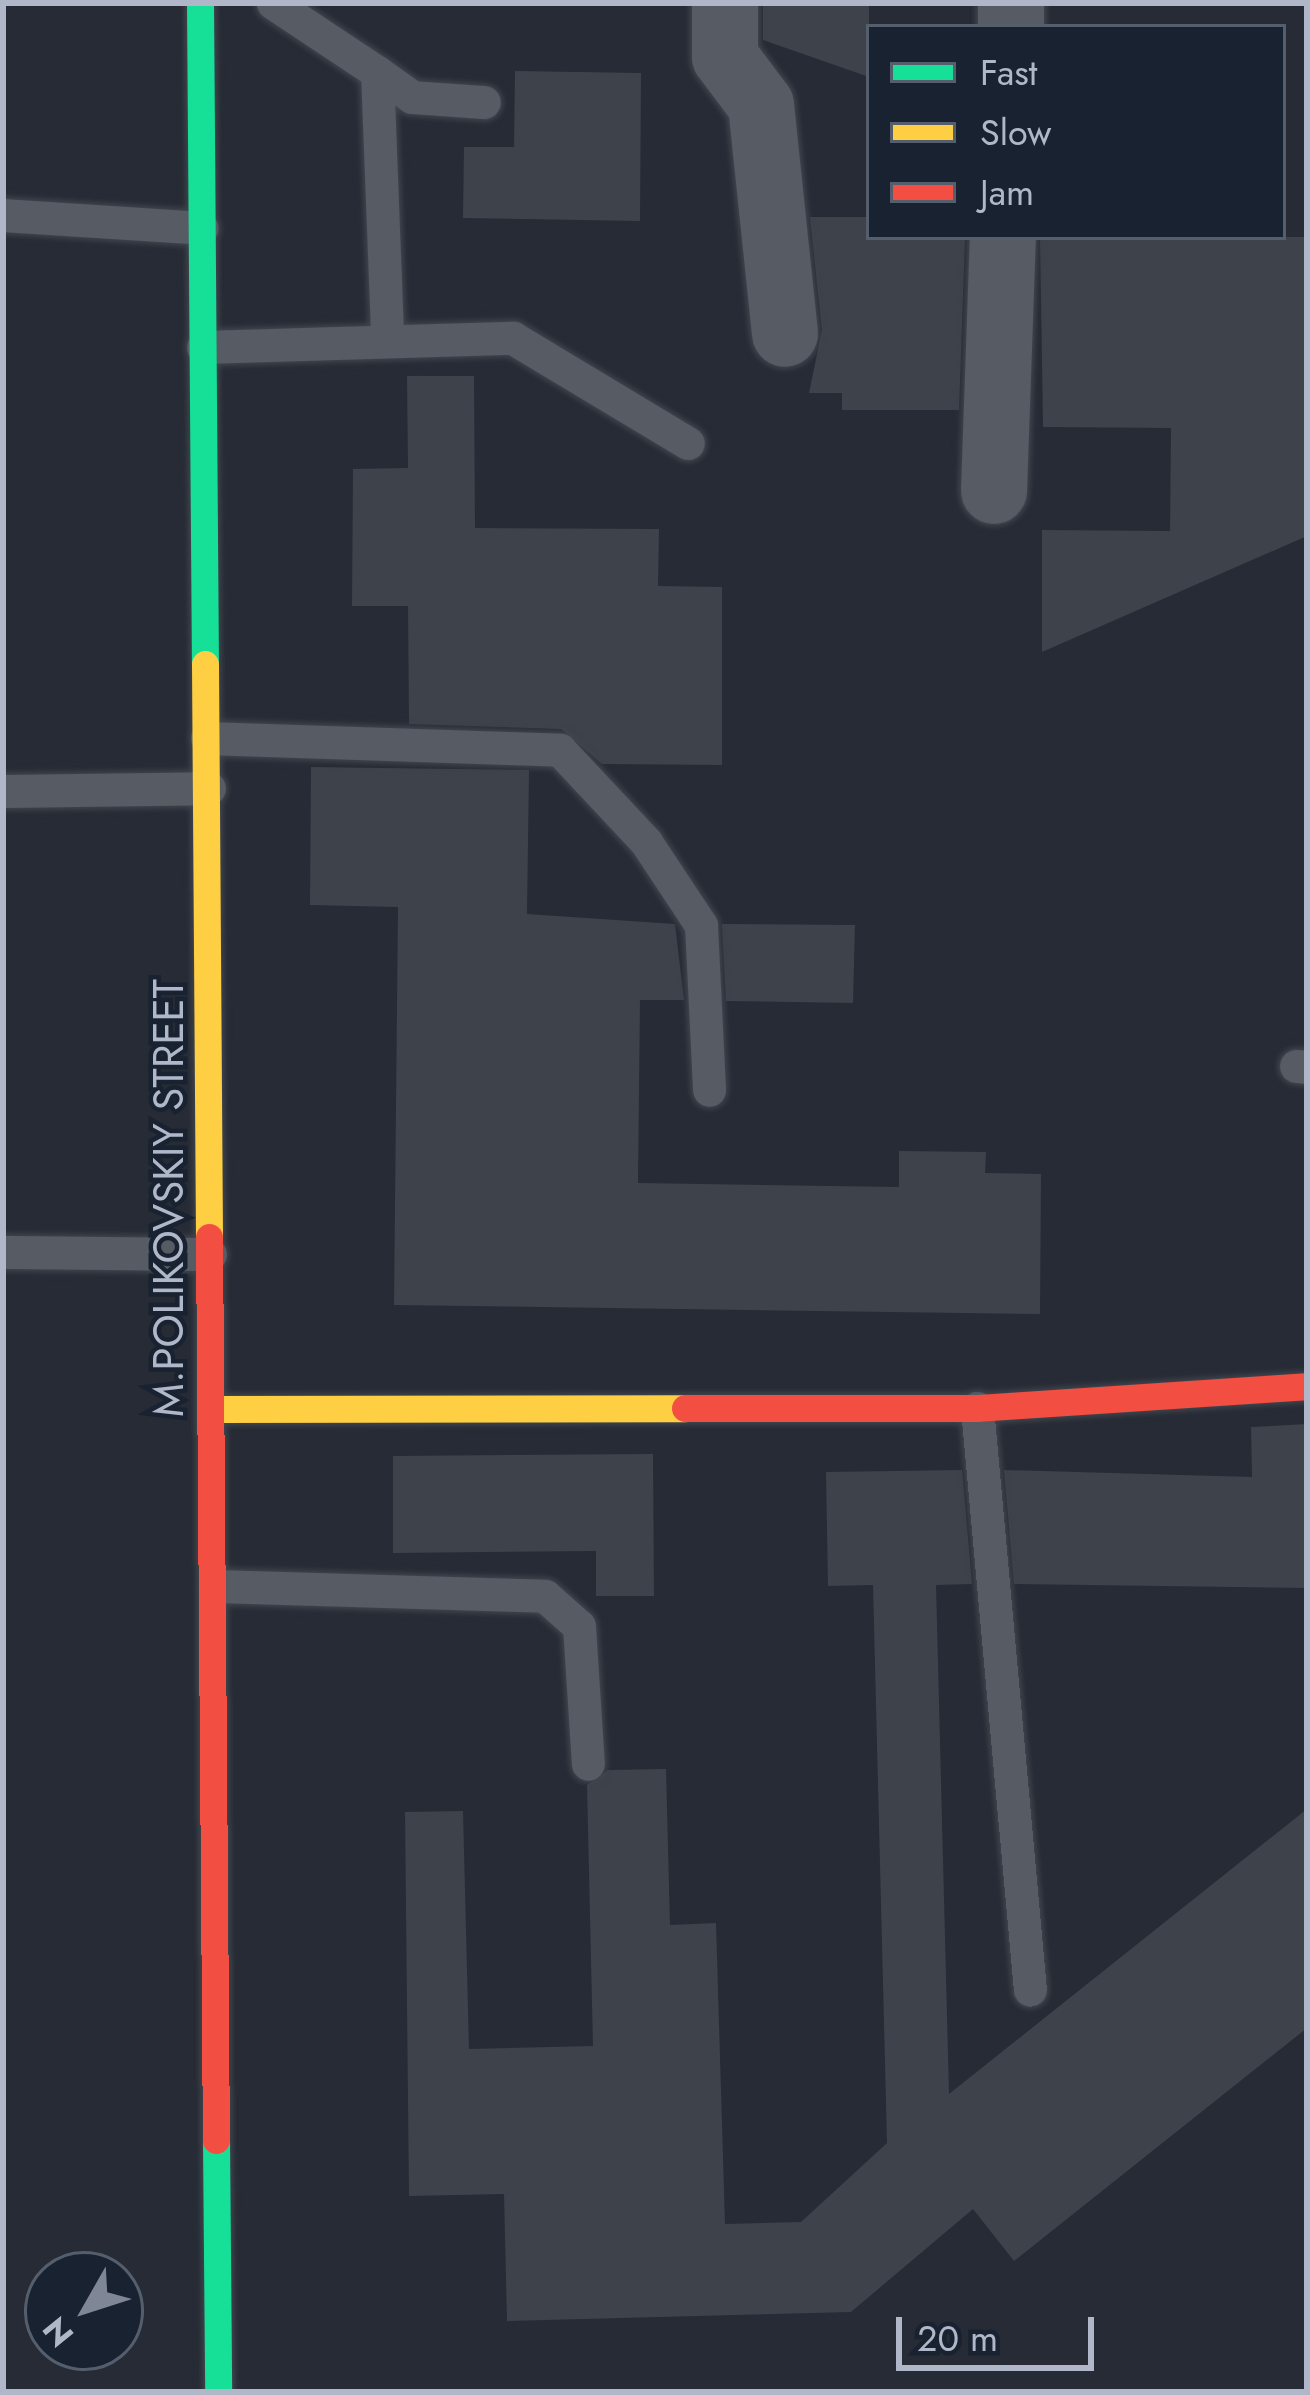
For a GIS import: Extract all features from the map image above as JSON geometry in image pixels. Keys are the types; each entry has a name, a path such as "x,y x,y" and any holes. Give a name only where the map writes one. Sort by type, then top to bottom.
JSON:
{"street":[{"name":"M.POLIKOVSKIY STREET","path":"200,3 218,2392"},
{"path":"725,3 725,57 761,105 784,334"},
{"path":"994,491 1003,240"},
{"path":"213,1409 977,1408 1307,1385"}],"lane":[{"path":"273,3 412,97 484,102"},
{"path":"377,72 387,335"},
{"path":"3,215 202,228"},
{"path":"203,347 387,335 513,338 688,443"},
{"path":"207,738 560,750 646,842 701,925 710,1090"},
{"path":"3,791 209,788"},
{"path":"3,1252 210,1254"},
{"path":"977,1408 1030,1990"},
{"path":"215,1586 545,1596 579,1626 588,1764"}],"building":[{"path":"763,3 869,3 866,76 763,40"},
{"path":"515,71 641,73 640,221 463,218 464,147 514,147"},
{"path":"810,217 866,217 866,240 965,240 959,410 842,410 842,393 809,393 822,330"},
{"path":"1307,237 1307,536 1042,652 1042,530 1170,531 1171,428 1043,427 1040,240"},
{"path":"407,376 474,376 475,528 659,529 658,586 722,587 722,765 602,764 561,729 409,724 408,606 352,606 353,469 408,468"},
{"path":"311,767 529,770 527,914 675,924 684,1000 640,1000 638,1183 899,1187 899,1151 986,1152 985,1173 1041,1174 1040,1314 394,1305 398,907 310,905"},
{"path":"722,924 855,925 853,1003 726,1001"},
{"path":"1307,1424 1307,1588 1014,1584 1004,1470 1252,1477 1251,1427"},
{"path":"653,1454 654,1596 596,1596 596,1551 393,1553 393,1456"},
{"path":"962,1470 972,1584 936,1585 949,2094 1307,1809 1307,2028 1014,2261 973,2209 851,2312 507,2321 504,2194 409,2196 405,1812 463,1811 469,2049 593,2046 587,1785 608,1770 666,1769 670,1925 716,1923 725,2224 801,2222 887,2143 873,1585 828,1586 826,1472"}],"traffic: fast":[{"path":"200,3 205,664"},
{"path":"216,2140 218,2392"}],"traffic: slow":[{"path":"205,664 209,1237"},
{"path":"213,1409 685,1408"}],"traffic: jam":[{"path":"209,1237 216,2140"},
{"path":"685,1408 977,1408 1307,1386"}]}
